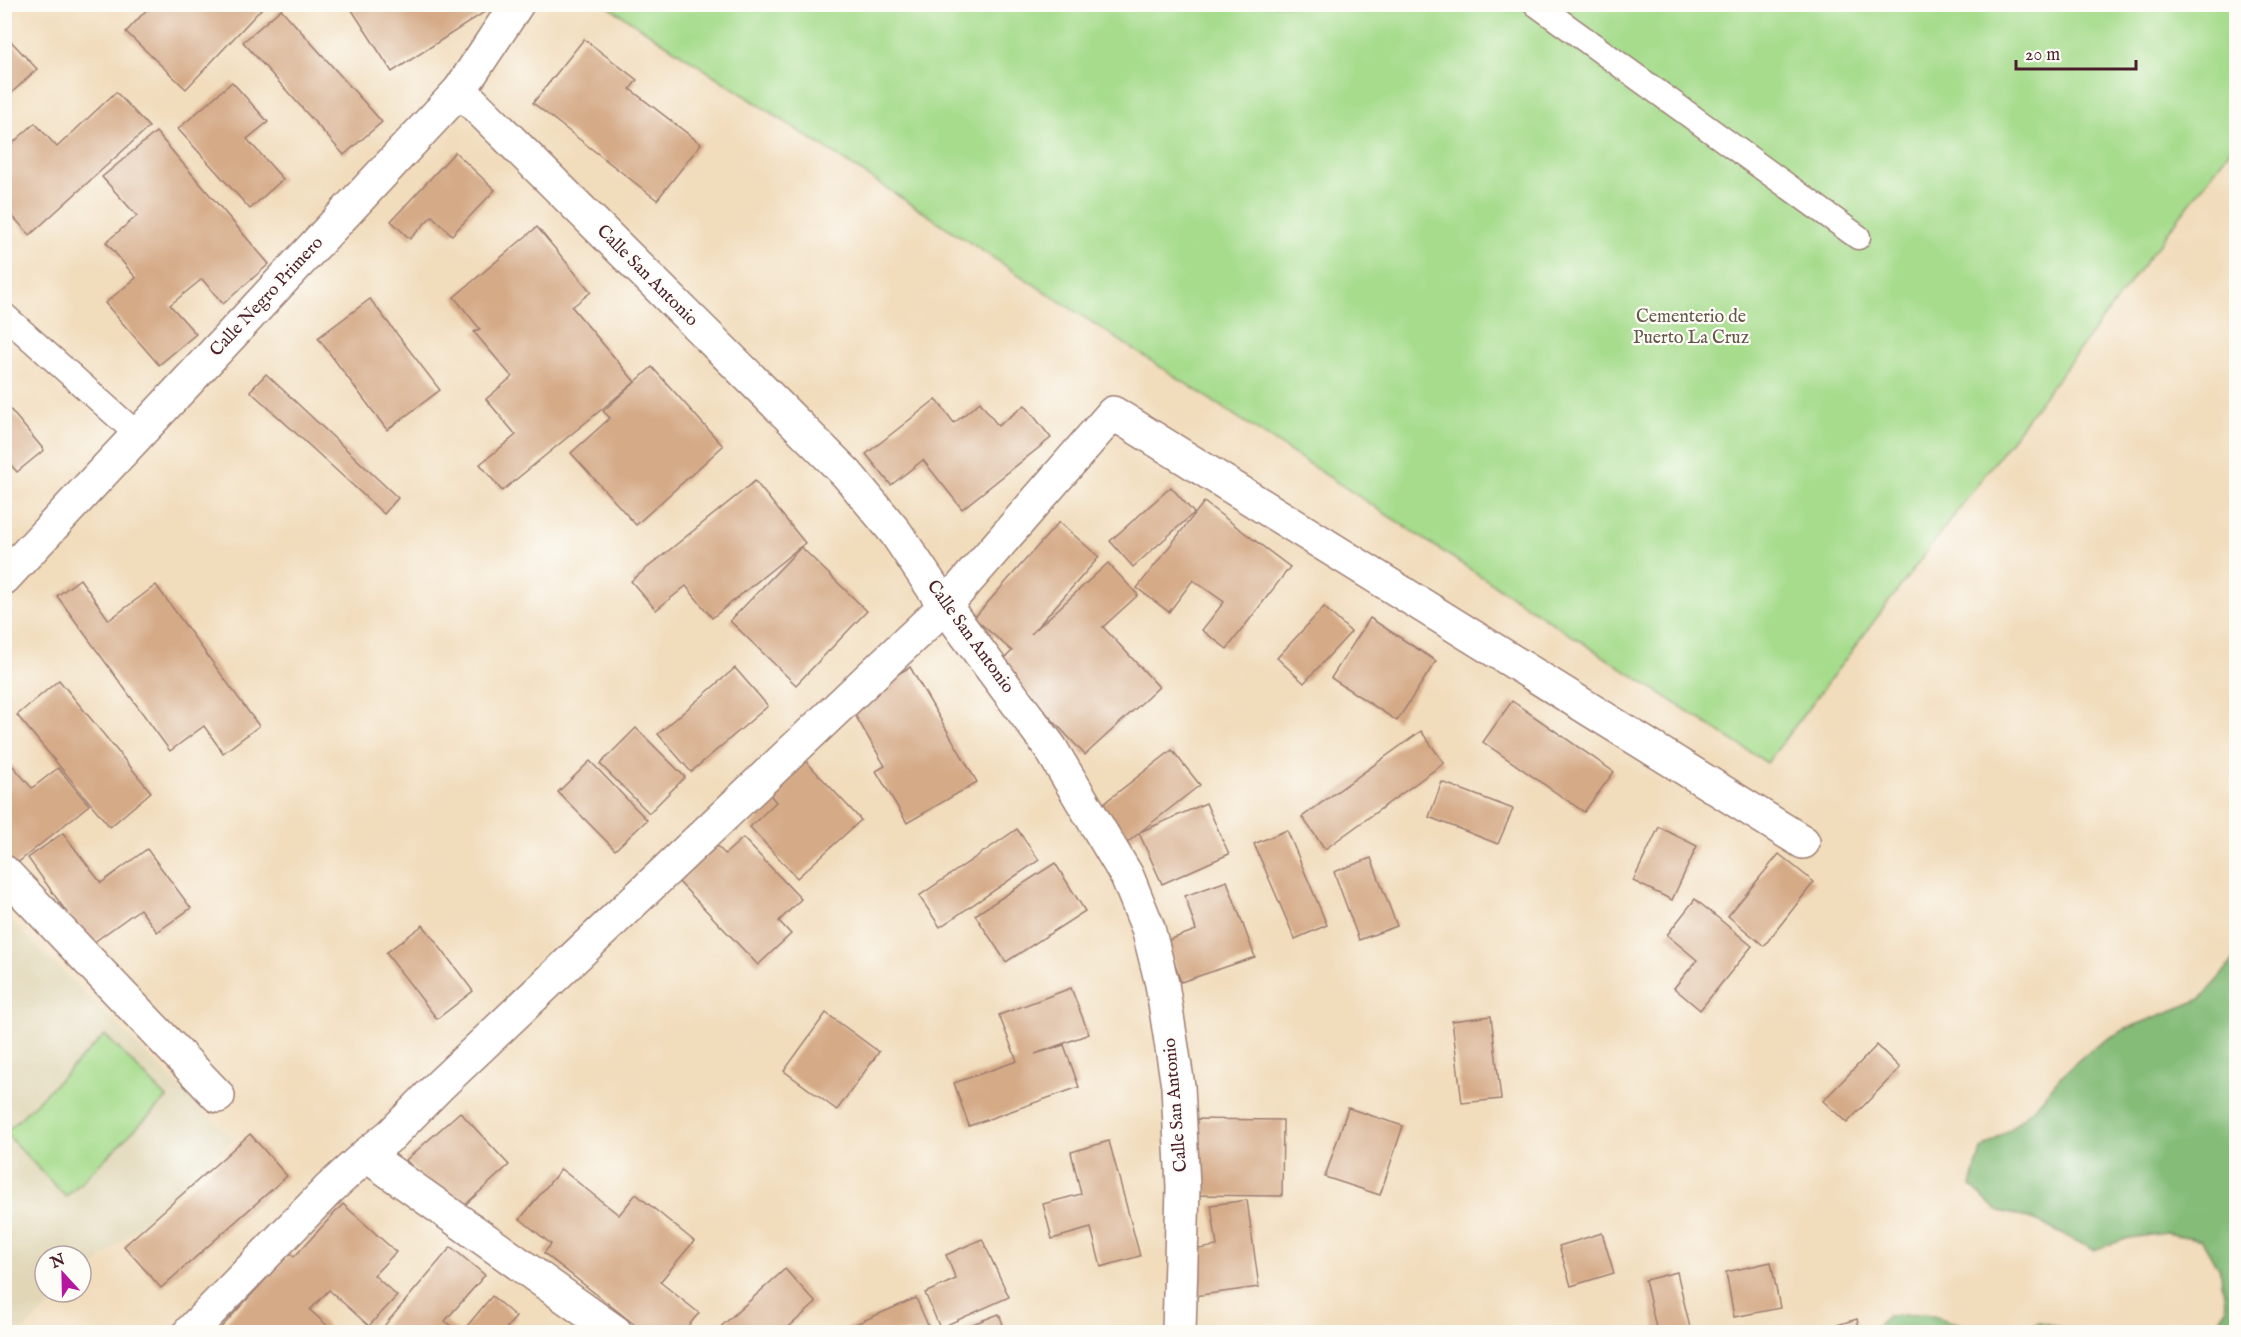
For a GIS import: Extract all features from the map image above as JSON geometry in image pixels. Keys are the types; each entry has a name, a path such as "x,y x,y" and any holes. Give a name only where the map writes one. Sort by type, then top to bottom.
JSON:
{"street":[{"name":"Calle Negro Primero","path":"4,578 460,90 517,4"},
{"name":"Calle San Antonio","path":"460,90 847,474 896,533 945,606 1050,747 1127,876 1148,928 1162,984 1178,1086 1183,1187 1179,1332"},
{"path":"190,1332 328,1190 391,1135 440,1084 945,606 1113,413 1803,842"},
{"path":"4,872 218,1096"},
{"path":"366,1155 615,1332"}],"lane":[{"path":"1536,4 1858,237"},
{"path":"4,315 138,435"}],"shaded area":[{"path":"4,914 233,1140 93,1267 93,1244 33,1244 33,1304 52,1304 21,1332 4,1332"}],"green space":[{"name":"Cementerio de Puerto La Cruz","path":"606,5 2236,5 2236,142 1767,763"},
{"path":"2236,958 2236,1332 2210,1332 2226,1309 2221,1274 2202,1240 2166,1233 2129,1238 2094,1250 2032,1219 1996,1210 1971,1186 1981,1150 2037,1105 2060,1077 2091,1049 2123,1030 2201,999"},
{"path":"105,1035 167,1098 66,1197 5,1133"},
{"path":"1926,1314 1985,1332 1872,1332 1887,1316"},
{"path":"2040,1322 2075,1332 2015,1332"}],"building":[{"path":"152,4 266,4 186,89 126,32"},
{"path":"348,4 497,4 392,72"},
{"path":"281,9 382,122 344,155 243,42"},
{"path":"7,37 37,69 4,100 4,40"},
{"path":"584,39 637,80 630,89 701,144 657,200 533,103"},
{"path":"232,82 268,122 247,139 283,179 250,209 178,129"},
{"path":"116,92 149,127 30,235 4,207 4,151 35,123 57,147"},
{"path":"156,132 269,264 223,304 202,279 170,305 196,334 159,365 105,303 136,278 106,242 137,216 102,177"},
{"path":"455,152 495,190 452,235 432,216 410,239 391,221"},
{"path":"537,227 591,292 572,307 635,382 502,491 480,464 516,435 486,399 512,377 474,332 480,329 454,297"},
{"path":"370,299 440,390 387,430 318,338"},
{"path":"652,367 723,446 636,525 571,453 610,418 603,411"},
{"path":"266,374 398,498 384,514 250,391"},
{"path":"936,399 954,423 980,402 998,426 1025,405 1051,438 962,509 923,460 891,485 866,454"},
{"path":"4,402 44,450 17,472 4,457"},
{"path":"755,481 805,543 712,618 686,586 656,610 631,581"},
{"path":"1171,487 1194,513 1133,567 1110,541"},
{"path":"1204,502 1290,567 1227,649 1202,630 1224,602 1193,580 1169,612 1137,588"},
{"path":"1059,522 1099,557 1031,634 1108,563 1138,595 1103,627 1159,687 1085,755 1000,663 1012,651 974,618"},
{"path":"801,547 867,611 796,685 730,621"},
{"path":"80,579 109,620 156,585 259,726 223,753 204,726 170,751 57,596"},
{"path":"1324,607 1351,632 1304,683 1277,658"},
{"path":"1370,618 1436,661 1397,721 1331,678"},
{"path":"910,667 977,782 907,823 876,771 885,766 848,703"},
{"path":"735,668 768,706 691,772 658,734"},
{"path":"59,680 151,792 110,827 17,715"},
{"path":"1512,701 1614,772 1584,812 1483,742"},
{"path":"636,728 685,777 649,813 600,764"},
{"path":"1421,731 1444,763 1325,849 1302,817"},
{"path":"1172,750 1200,785 1140,832 1206,803 1229,854 1162,884 1139,833 1127,843 1099,807"},
{"path":"802,757 861,820 797,878 750,827 776,802 766,790"},
{"path":"590,761 647,820 615,850 558,792"},
{"path":"12,765 32,788 58,768 89,805 10,869 4,862 4,771"},
{"path":"1442,782 1513,809 1498,844 1429,817"},
{"path":"1659,827 1697,846 1672,900 1633,881"},
{"path":"1017,829 1039,860 940,927 919,896"},
{"path":"1287,830 1327,925 1295,939 1254,844"},
{"path":"63,833 101,883 147,849 191,908 157,932 140,909 90,945 28,858"},
{"path":"743,838 801,899 779,921 791,934 758,965 679,882 717,846 725,854"},
{"path":"1779,854 1814,882 1764,946 1728,916"},
{"path":"1371,858 1397,926 1359,940 1334,872"},
{"path":"1055,863 1085,911 1006,962 975,915"},
{"path":"1227,881 1255,957 1181,982 1166,941 1196,930 1185,896"},
{"path":"1695,899 1752,946 1700,1010 1674,988 1697,960 1667,935"},
{"path":"423,925 473,991 437,1019 386,953"},
{"path":"1071,988 1089,1034 1035,1054 1064,1045 1079,1087 969,1126 954,1083 1017,1061 999,1015"},
{"path":"826,1013 879,1052 837,1110 784,1071"},
{"path":"1491,1016 1501,1099 1462,1103 1452,1021"},
{"path":"1877,1045 1900,1068 1847,1123 1823,1101"},
{"path":"1348,1108 1403,1126 1380,1195 1325,1177"},
{"path":"460,1112 509,1165 455,1214 406,1160"},
{"path":"1186,1119 1283,1120 1282,1196 1186,1195"},
{"path":"250,1134 287,1176 161,1288 124,1246"},
{"path":"1109,1141 1140,1256 1101,1267 1091,1228 1052,1239 1043,1204 1081,1194 1071,1152"},
{"path":"561,1169 619,1215 636,1194 694,1241 660,1282 699,1313 683,1332 644,1332 544,1253 551,1244 520,1219"},
{"path":"1247,1200 1259,1287 1194,1296 1187,1251 1217,1246 1211,1205"},
{"path":"343,1204 396,1252 374,1275 397,1296 369,1326 329,1290 310,1310 332,1330 330,1332 217,1332 290,1253 294,1257"},
{"path":"1602,1233 1614,1273 1571,1286 1559,1246"},
{"path":"982,1239 1009,1297 940,1328 925,1293 956,1279 946,1255"},
{"path":"451,1247 485,1275 445,1321 459,1332 379,1332"},
{"path":"1771,1262 1780,1308 1734,1317 1726,1272"},
{"path":"785,1269 816,1303 783,1332 715,1332"},
{"path":"1677,1272 1691,1332 1657,1332 1645,1280"},
{"path":"492,1296 516,1317 503,1332 462,1332"},
{"path":"916,1298 931,1332 837,1332"},
{"path":"999,1314 1006,1332 963,1332 962,1328"},
{"path":"1857,1319 1860,1332 1828,1332 1827,1328"}]}
